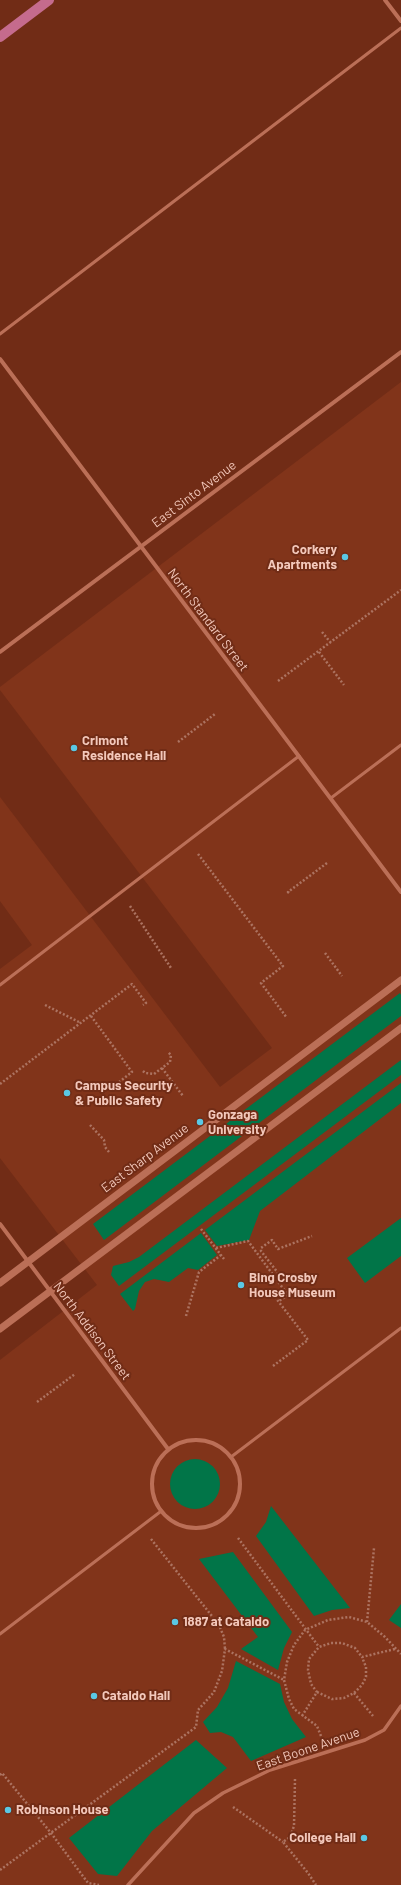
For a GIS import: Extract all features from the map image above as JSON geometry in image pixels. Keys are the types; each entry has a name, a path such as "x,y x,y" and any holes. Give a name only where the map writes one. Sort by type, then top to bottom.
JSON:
{"main road":[{"path":"0,37 49,0"}],"street":[{"path":"385,0 401,21"},
{"name":"East Sinto Avenue","path":"0,652 401,352"},
{"name":"North Standard Street","path":"0,359 401,892"},
{"name":"East Sharp Avenue","path":"0,1283 401,980"},
{"path":"0,1329 401,1028"},
{"name":"North Addison Street","path":"0,1224 168,1449"},
{"path":"194,1440 208,1442 221,1448 231,1457 238,1469 240,1483 238,1496 232,1509 223,1520 211,1526 197,1529 183,1527 170,1522 160,1512 154,1500 151,1486 152,1472 168,1449 180,1442 194,1440"},
{"name":"East Boone Avenue","path":"128,1885 194,1813 223,1793 270,1770 365,1740 384,1730 401,1706"}],"lane":[{"path":"0,334 401,28"},
{"path":"331,798 401,745"},
{"path":"0,985 299,756"},
{"path":"231,1457 401,1328"},
{"path":"0,1634 160,1512"}],"path":[{"path":"278,681 401,590"},
{"path":"322,632 331,643"},
{"path":"319,652 344,685"},
{"path":"178,742 215,714"},
{"path":"188,841 283,966 261,983 287,1018"},
{"path":"289,893 288,892 327,863"},
{"path":"122,892 171,968"},
{"path":"325,953 342,976"},
{"path":"0,1084 132,984 146,1003 143,1005"},
{"path":"45,1005 81,1023"},
{"path":"91,1016 132,1072 110,1089"},
{"path":"143,1070 145,1073 154,1074 170,1062 171,1055 168,1052"},
{"path":"162,1068 183,1096"},
{"path":"90,1125 104,1140 104,1147 108,1152"},
{"path":"201,1229 224,1259"},
{"path":"274,1276 278,1273 261,1251 261,1248 272,1240 278,1248 312,1236"},
{"path":"216,1248 248,1241 288,1294 279,1301"},
{"path":"186,1316 199,1272 221,1255"},
{"path":"273,1366 308,1340 275,1297"},
{"path":"37,1402 75,1374"},
{"path":"0,1870 196,1727 198,1710 214,1692 220,1678 225,1649 224,1637 219,1625 141,1527"},
{"path":"238,1538 319,1647"},
{"path":"367,1622 374,1548"},
{"path":"334,1750 322,1737 316,1726 294,1709 289,1699 284,1680 287,1662 294,1645 305,1630 328,1620 349,1617 367,1622 385,1637 401,1654"},
{"path":"331,1643 342,1643 354,1648 362,1657 366,1667 366,1677 362,1685 354,1693 344,1698 332,1699 317,1692 311,1684 308,1670 309,1659 319,1647 331,1643"},
{"path":"225,1649 284,1680"},
{"path":"362,1657 395,1649"},
{"path":"302,1716 317,1692"},
{"path":"354,1693 384,1730"},
{"path":"283,1842 290,1836 294,1826 295,1777 290,1764"},
{"path":"0,1775 2,1773 51,1833 88,1883 99,1885"},
{"path":"223,1793 233,1807 283,1842 316,1885"}],"shaded area":[{"name":"Gonzaga University","path":"401,382 401,1885 0,1885 0,1360 97,1285 0,1158 0,969 32,945 0,901 0,797 220,1087 272,1048 0,690 0,687"}],"green space":[{"path":"400,993 401,1016 104,1240 93,1224"},
{"path":"401,1060 401,1075 119,1286 111,1275 113,1266 129,1262 139,1257"},
{"path":"401,1083 401,1103 260,1211 249,1240 217,1246 205,1230"},
{"path":"401,1218 401,1256 365,1283 347,1258"},
{"path":"201,1233 217,1255 198,1270 188,1268 169,1282 154,1279 145,1282 139,1291 135,1309 133,1311 120,1294"},
{"path":"195,1459 204,1461 213,1466 218,1475 220,1484 218,1493 213,1502 204,1507 195,1509 186,1507 177,1502 172,1493 170,1484 172,1475 177,1466 186,1461"},
{"path":"271,1506 350,1608 332,1610 314,1616 256,1536 266,1522"},
{"path":"233,1552 292,1632 284,1648 278,1670 241,1649 258,1637 199,1559"},
{"path":"401,1604 401,1628 389,1620"},
{"path":"236,1661 280,1684 284,1702 292,1719 306,1737 251,1761 233,1737 221,1732 210,1733 203,1722 217,1707 228,1688"},
{"path":"196,1740 227,1768 152,1831 117,1876 98,1874 69,1838"}],"place":[{"name":"Corkery Apartments","path":"345,557"},
{"name":"Crimont Residence Hall","path":"74,748"},
{"name":"Campus Security & Public Safety","path":"67,1093"},
{"name":"Gonzaga University","path":"200,1122"},
{"name":"Bing Crosby House Museum","path":"241,1285"},
{"name":"1887 at Cataldo","path":"175,1622"},
{"name":"Cataldo Hall","path":"94,1696"},
{"name":"Robinson House","path":"8,1810"},
{"name":"College Hall","path":"364,1838"}]}
